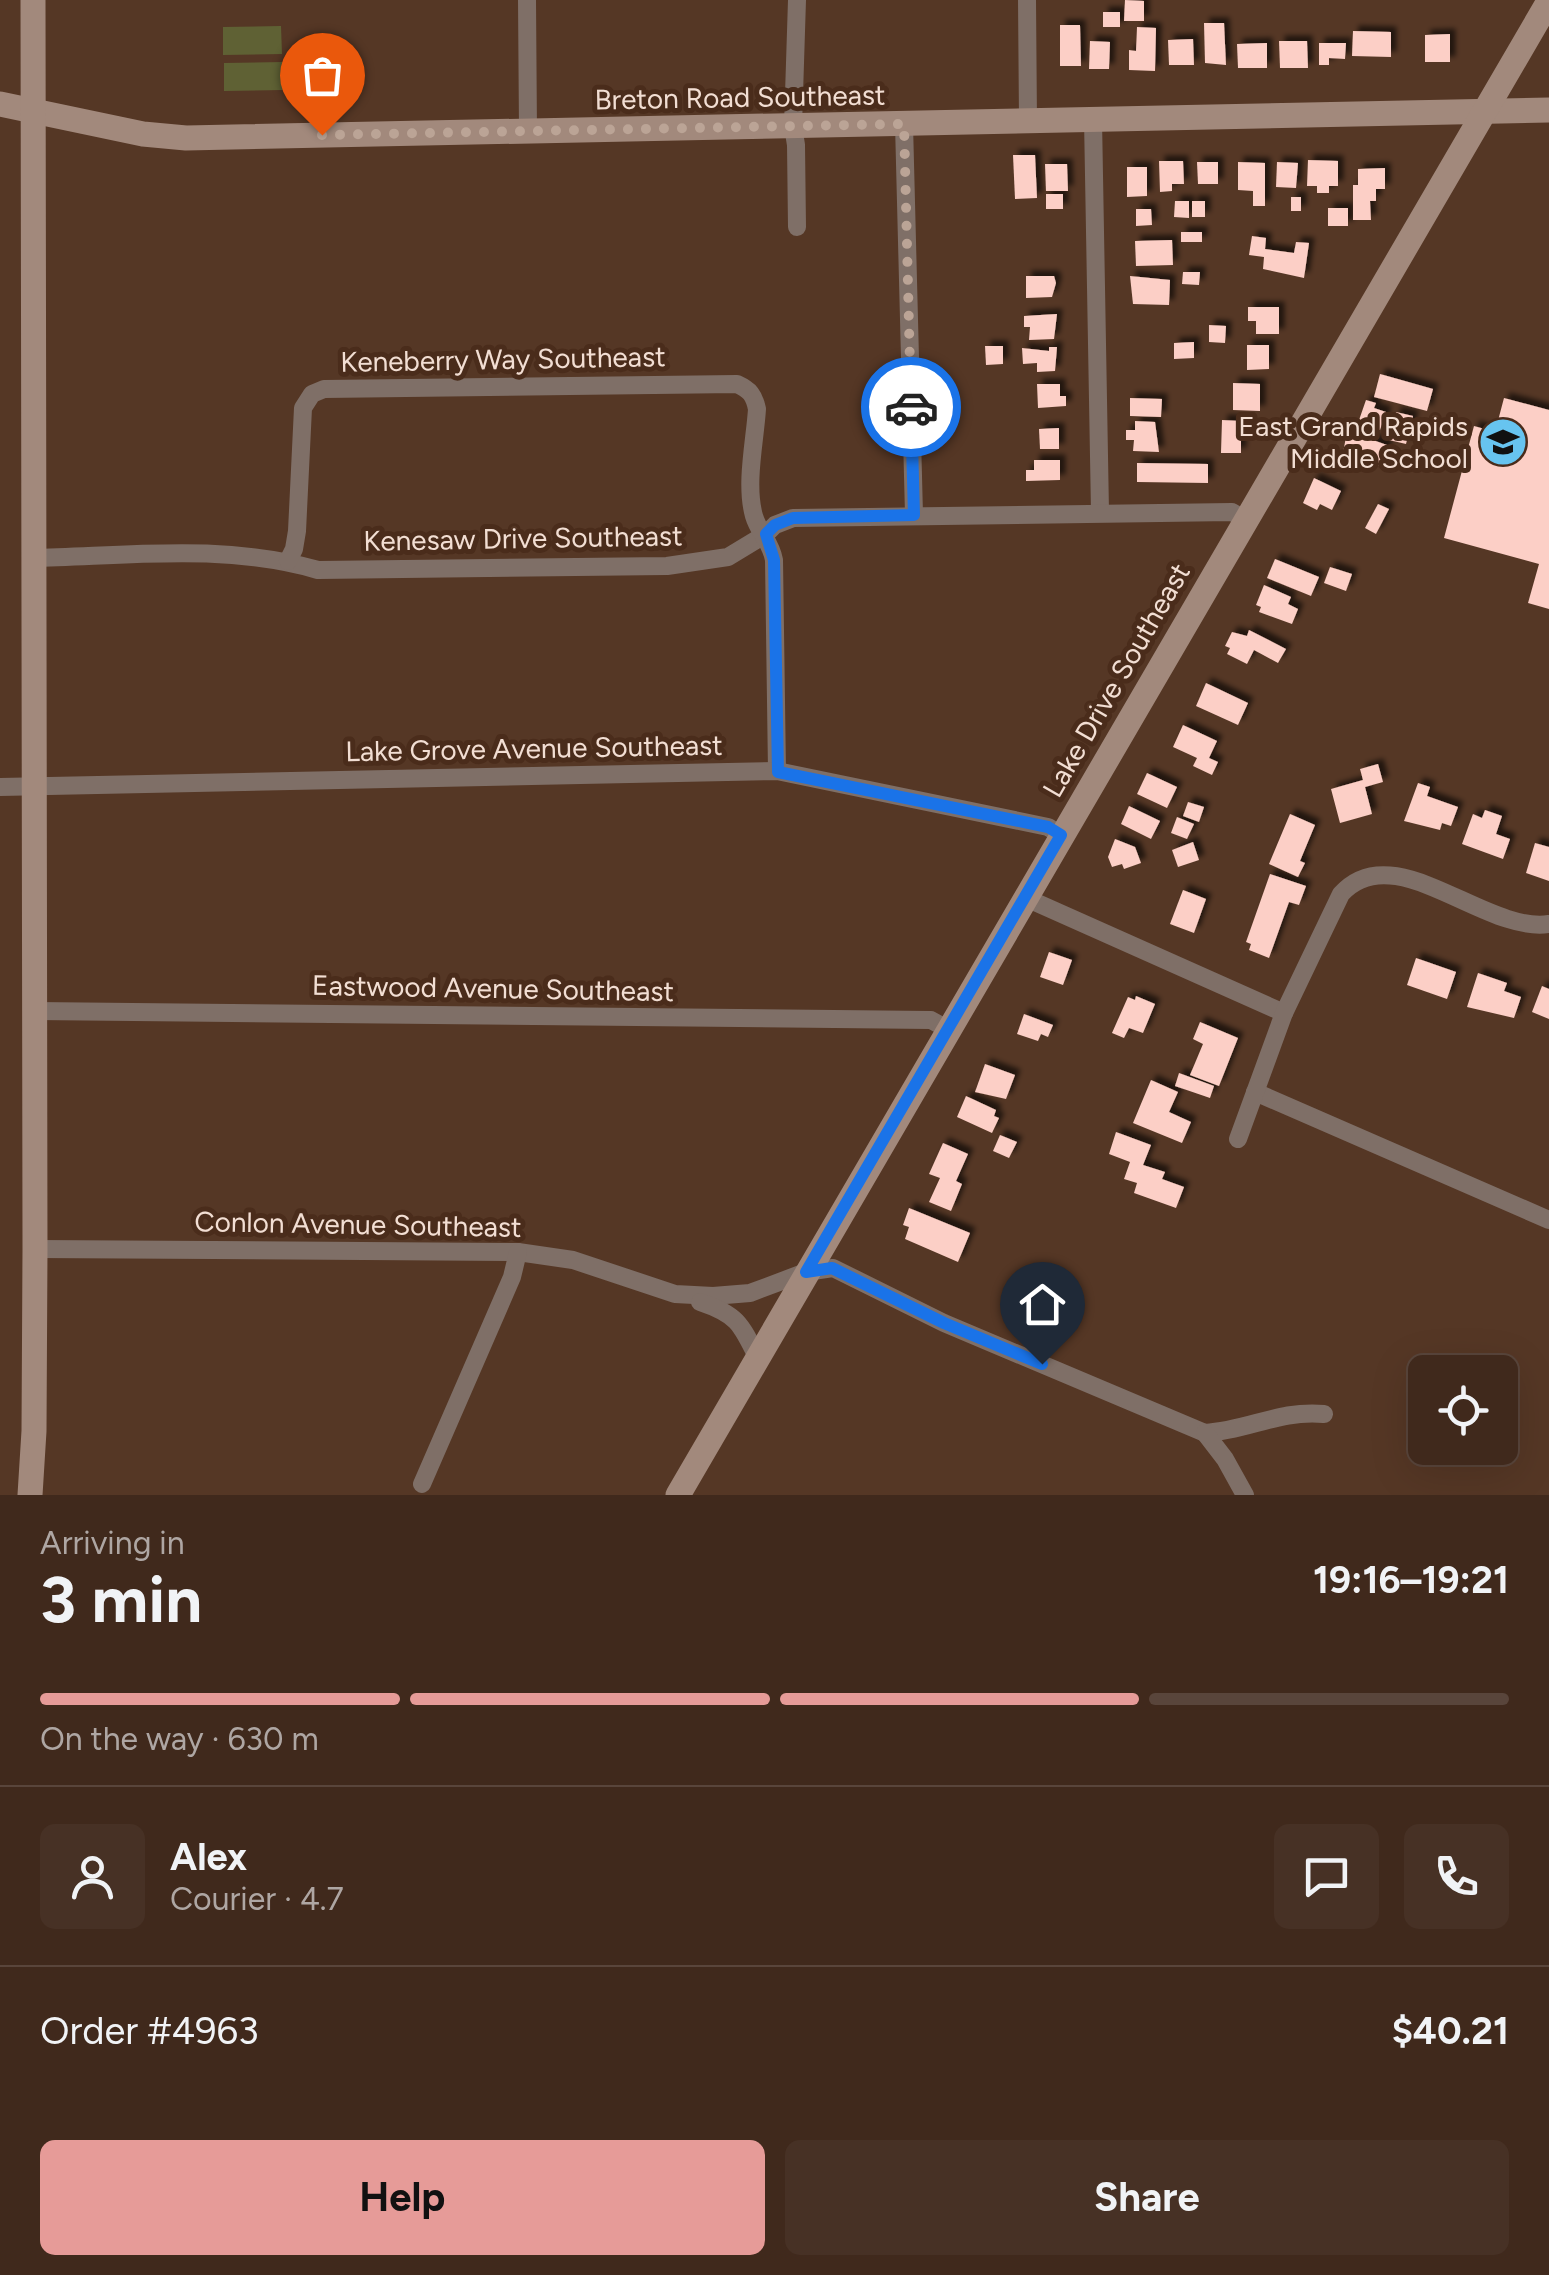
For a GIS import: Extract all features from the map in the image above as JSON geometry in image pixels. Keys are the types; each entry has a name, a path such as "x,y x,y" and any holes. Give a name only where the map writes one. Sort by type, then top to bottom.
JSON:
{"main road":[{"path":"30,1495 35,1249 33,0"},
{"name":"Lake Drive Southeast","path":"678,1495 1549,2"},
{"name":"Breton Road Southeast","path":"0,104 150,135 186,138 1549,110"}],"street":[{"path":"527,0 528,131"},
{"path":"797,0 792,126 797,226"},
{"path":"1026,0 1028,121"},
{"path":"1093,119 1100,512"},
{"path":"904,124 914,515"},
{"name":"Keneberry Way Southeast","path":"288,561 297,531 302,408 312,394 324,389 737,384 755,397 758,409 753,508 754,518 766,534"},
{"name":"Kenesaw Drive Southeast","path":"32,558 227,553 288,561 318,570 667,566 728,556 775,525 793,518 1232,512 1244,519"},
{"path":"766,534 774,560 778,772"},
{"name":"Lake Grove Avenue Southeast","path":"0,787 778,772 1048,827 1061,835"},
{"path":"1238,1138 1284,1014 1342,894 1352,882 1371,874 1397,875 1522,924 1549,924"},
{"path":"1026,898 1284,1014"},
{"name":"Eastwood Avenue Southeast","path":"35,1011 932,1020 947,1029"},
{"path":"1256,1092 1549,1220"},
{"name":"Conlon Avenue Southeast","path":"35,1249 518,1252 572,1260 728,1311 757,1357"},
{"path":"422,1484 512,1277 518,1252"},
{"path":"806,1272 832,1268 944,1323 1205,1433 1240,1429 1280,1414 1324,1414"},
{"name":"Conlon Avenue Southeast","path":"675,1294 750,1292 806,1272"},
{"path":"1205,1433 1245,1495"}],"green space":[{"path":"281,26 282,54 223,55 223,27"},
{"path":"283,62 283,90 224,91 224,63"}],"building":[{"path":"1125,0 1144,1 1144,21 1124,21"},
{"path":"1103,12 1120,12 1120,27 1103,27"},
{"path":"1204,23 1224,23 1226,65 1205,63"},
{"path":"1060,25 1080,25 1081,66 1060,66"},
{"path":"1137,27 1156,28 1155,71 1129,70 1129,50 1136,51"},
{"path":"1353,31 1391,32 1391,57 1352,56"},
{"path":"1450,34 1450,62 1425,62 1425,35"},
{"path":"1193,39 1194,65 1169,65 1168,40"},
{"path":"1090,41 1110,42 1109,69 1089,69"},
{"path":"1279,41 1307,41 1308,68 1280,68"},
{"path":"1267,43 1267,68 1238,68 1237,44"},
{"path":"1319,43 1346,43 1345,59 1329,58 1329,65 1319,65"},
{"path":"1013,155 1035,155 1037,198 1015,199"},
{"path":"1308,160 1338,161 1338,186 1329,186 1329,193 1317,193 1317,186 1307,186"},
{"path":"1159,161 1183,161 1184,184 1172,184 1172,191 1160,192"},
{"path":"1197,162 1218,162 1218,184 1198,184"},
{"path":"1238,162 1265,163 1265,206 1253,206 1253,191 1238,190"},
{"path":"1277,162 1298,163 1296,188 1276,187"},
{"path":"1045,164 1067,164 1068,191 1046,191"},
{"path":"1127,167 1147,167 1147,196 1127,197"},
{"path":"1385,168 1385,189 1376,189 1376,201 1370,201 1371,220 1353,220 1353,185 1358,185 1358,169"},
{"path":"1046,194 1063,194 1063,209 1046,209"},
{"path":"1291,197 1301,197 1301,211 1291,211"},
{"path":"1175,201 1189,201 1189,218 1174,217"},
{"path":"1192,201 1205,201 1205,217 1192,217"},
{"path":"1328,208 1348,208 1348,226 1328,226"},
{"path":"1136,209 1151,209 1152,225 1136,226"},
{"path":"1181,232 1202,232 1202,242 1181,242"},
{"path":"1252,236 1266,238 1265,249 1294,253 1296,242 1309,243 1304,278 1263,269 1264,257 1249,255"},
{"path":"1172,240 1173,265 1136,266 1135,241"},
{"path":"1183,272 1200,272 1199,285 1182,284"},
{"path":"1026,276 1054,276 1052,297 1026,298"},
{"path":"1130,276 1170,280 1169,305 1133,304"},
{"path":"1248,307 1279,307 1279,334 1256,334 1256,321 1248,321"},
{"path":"1057,314 1054,339 1029,340 1030,327 1024,327 1024,316"},
{"path":"1209,325 1226,326 1225,343 1209,342"},
{"path":"1194,342 1194,358 1174,359 1174,343"},
{"path":"1247,345 1269,345 1269,369 1247,370"},
{"path":"985,346 1003,346 1003,364 986,365"},
{"path":"1049,347 1057,347 1055,371 1037,372 1037,363 1023,364 1022,348 1049,351"},
{"path":"1380,374 1433,389 1427,411 1374,397"},
{"path":"1233,383 1260,384 1260,411 1233,410"},
{"path":"1037,384 1060,384 1060,396 1066,396 1066,406 1038,408"},
{"path":"1130,398 1162,399 1161,417 1130,416"},
{"name":"East Grand Rapids Middle School","path":"1504,398 1549,410 1549,609 1528,603 1539,564 1444,538 1474,426 1495,432"},
{"path":"1366,400 1386,412 1380,430 1358,423"},
{"path":"1396,412 1413,416 1406,444 1389,440"},
{"path":"1222,420 1241,421 1241,453 1221,453"},
{"path":"1135,421 1155,422 1159,452 1133,451 1134,440 1126,440 1126,430 1135,430"},
{"path":"1059,428 1059,449 1040,449 1039,429"},
{"path":"1347,431 1387,445 1380,466 1368,462 1366,468 1342,459"},
{"path":"1034,460 1060,460 1060,480 1026,481 1026,470 1034,470"},
{"path":"1137,463 1208,464 1208,483 1137,482"},
{"path":"1314,478 1341,491 1332,510 1320,504 1317,510 1303,503"},
{"path":"1378,504 1389,509 1376,534 1365,528"},
{"path":"1275,559 1319,577 1311,596 1267,578"},
{"path":"1330,567 1352,574 1346,591 1324,583"},
{"path":"1264,585 1291,597 1288,604 1298,609 1292,624 1259,612 1261,607 1256,605"},
{"path":"1249,630 1286,649 1278,663 1254,650 1247,664 1227,654 1230,648 1225,646 1232,632 1247,636"},
{"path":"1206,683 1248,703 1238,725 1196,706"},
{"path":"1183,725 1217,741 1209,758 1218,762 1212,775 1193,766 1197,758 1173,747"},
{"path":"1378,764 1383,782 1365,787 1372,814 1340,823 1331,789 1363,780 1360,769"},
{"path":"1147,773 1177,787 1167,808 1137,794"},
{"path":"1418,783 1430,787 1427,796 1458,807 1451,826 1442,823 1440,830 1404,821"},
{"path":"1188,802 1204,807 1199,822 1183,816"},
{"path":"1129,806 1160,821 1151,839 1121,824"},
{"path":"1485,810 1502,816 1496,834 1510,839 1503,859 1462,844 1473,814 1482,818"},
{"path":"1290,814 1315,825 1300,861 1305,863 1298,877 1269,864"},
{"path":"1177,817 1194,824 1187,839 1171,833"},
{"path":"1115,839 1135,847 1141,863 1124,869 1122,864 1112,867 1108,857"},
{"path":"1193,842 1199,860 1178,867 1172,850"},
{"path":"1535,843 1549,847 1549,881 1526,873"},
{"path":"1270,874 1306,886 1299,905 1289,902 1269,958 1249,950 1251,944 1246,942"},
{"path":"1183,890 1206,899 1194,933 1170,924"},
{"path":"1049,952 1072,960 1063,985 1040,977"},
{"path":"1416,958 1456,972 1447,999 1407,985"},
{"path":"1478,973 1507,983 1504,991 1521,997 1514,1018 1467,1007"},
{"path":"1542,986 1549,989 1549,1019 1532,1012"},
{"path":"1136,996 1155,1004 1143,1033 1129,1028 1124,1038 1112,1033 1128,997 1135,1000"},
{"path":"1024,1014 1053,1025 1048,1037 1041,1034 1038,1041 1017,1034"},
{"path":"1200,1022 1238,1038 1219,1086 1190,1075 1203,1044 1193,1039"},
{"path":"985,1064 1015,1075 1006,1099 975,1092"},
{"path":"1179,1073 1214,1086 1210,1098 1175,1086"},
{"path":"1151,1080 1178,1092 1169,1112 1191,1122 1182,1143 1133,1123"},
{"path":"966,1096 996,1110 994,1116 999,1118 992,1133 957,1117"},
{"path":"1116,1132 1151,1145 1143,1165 1165,1172 1162,1179 1184,1187 1176,1208 1134,1193 1137,1183 1124,1179 1130,1162 1109,1154"},
{"path":"1000,1135 1017,1142 1009,1158 993,1151"},
{"path":"943,1143 968,1154 956,1181 962,1184 951,1211 929,1202 940,1178 929,1174"},
{"path":"909,1208 970,1233 958,1262 905,1239 909,1227 903,1225"}],"way so far":[{"path":"322,135 904,124 911,407"}],"place":[{"name":"East Grand Rapids Middle School","path":"1503,442"}],"route":[{"path":"911,407 914,515 793,518 775,525 766,534 774,560 778,772 1048,827 1061,835 806,1272 832,1268 944,1323 1042,1364"}]}
